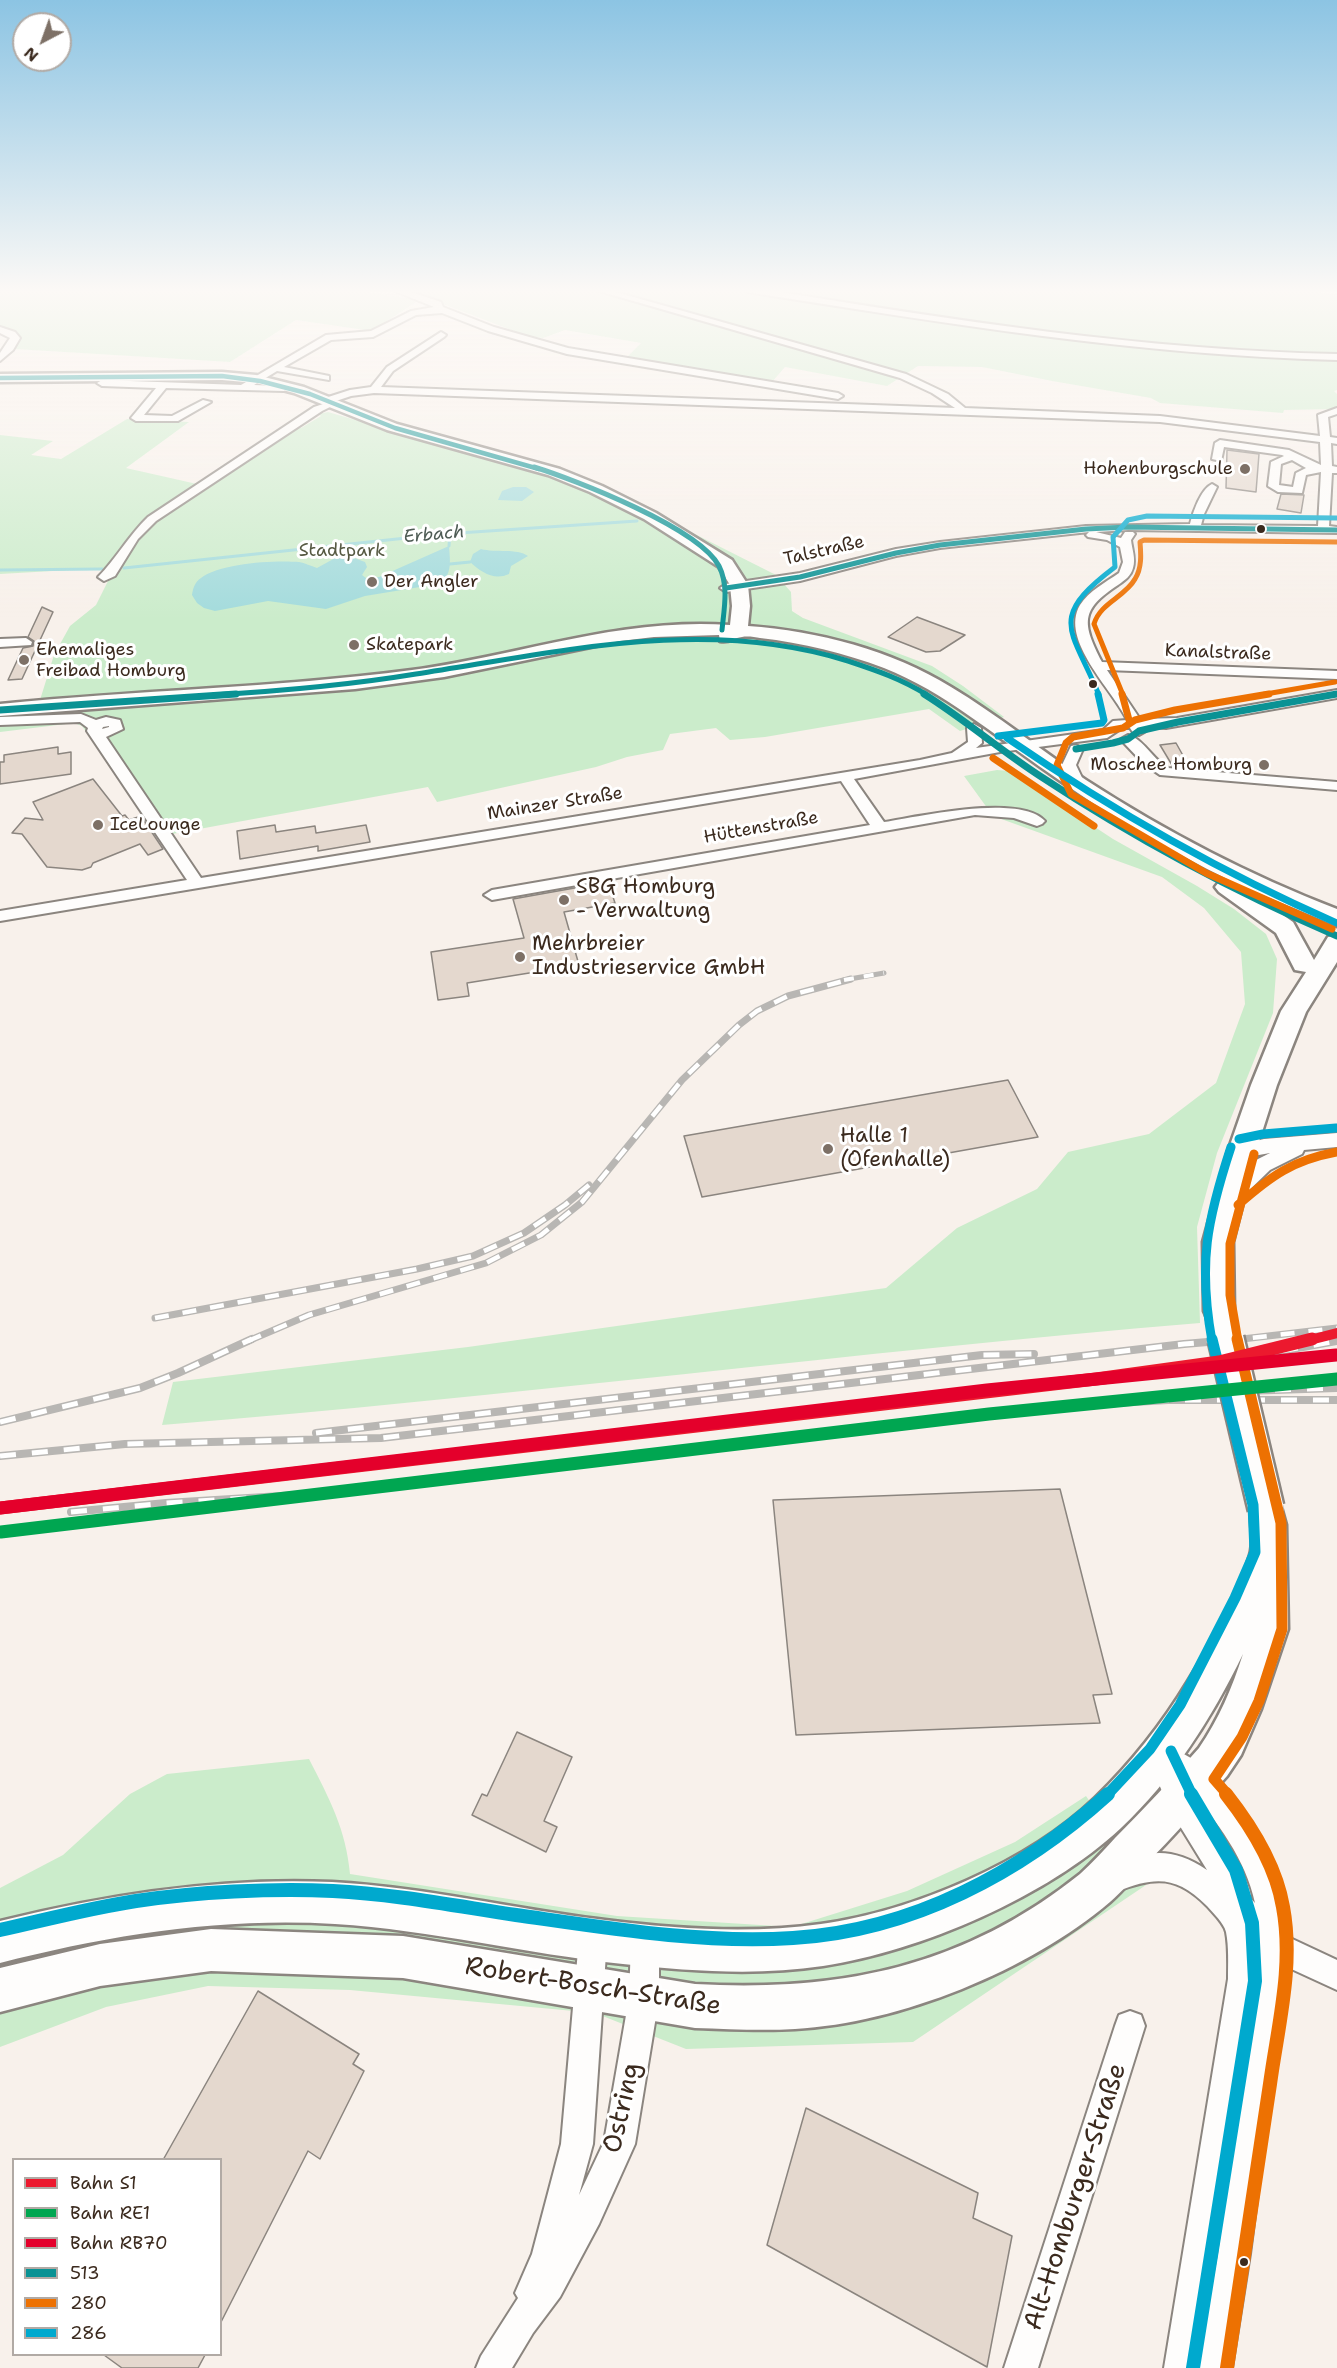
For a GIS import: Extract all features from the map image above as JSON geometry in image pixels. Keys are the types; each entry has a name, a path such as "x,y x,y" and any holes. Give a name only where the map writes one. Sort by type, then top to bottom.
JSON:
{"main road":[{"path":"322,400 393,427 554,472 596,489 650,516 711,555 720,568 732,610 785,644 861,664 913,688 974,728 1078,784 1334,930"},
{"path":"0,710 100,700 322,686 637,640 732,610 776,634 825,644 887,662 928,681 1133,836 1227,887 1334,930"},
{"path":"1227,887 1285,928 1307,975 1326,970 1337,964"},
{"name":"Robert-Bosch-Straße","path":"0,1990 100,1965 211,1950 403,1957 696,2006 796,2007 858,1999 950,1974 1003,1949 1060,1914 1096,1887 1189,1790 1227,1741 1248,1696 1270,1629 1267,1555 1269,1525 1219,1311 1218,1242 1242,1151 1264,1085 1307,975 1334,930"},
{"name":"Robert-Bosch-Straße","path":"0,1942 125,1915 224,1905 332,1904 443,1916 593,1939 693,1949 796,1950 848,1943 923,1922 967,1903 1049,1858 1085,1833 1108,1812 1160,1756 1204,1689 1233,1632 1267,1555"}],"street":[{"path":"151,400 136,418 174,419 206,402"},
{"path":"104,577 111,573 134,537 152,519 334,400"},
{"path":"651,400 1160,419 1337,441"},
{"path":"857,400 899,408"},
{"path":"949,400 961,410"},
{"path":"1323,530 1326,469 1323,415 1337,411"},
{"path":"1218,451 1278,451 1326,469"},
{"path":"1273,486 1276,462 1293,456"},
{"path":"1259,484 1298,491 1301,473 1326,469"},
{"path":"1195,528 1198,514 1212,487"},
{"path":"1142,528 1127,536 1126,545 1130,560 1124,574 1089,602 1081,624 1098,666 1134,731 1138,747 1151,765 1165,772 1337,786"},
{"name":"Talstraße","path":"732,610 800,577 896,553 940,545 1086,529 1195,528 1337,531"},
{"name":"Talstraße","path":"732,610 785,586 900,557 984,543 1068,535 1096,535 1110,537 1126,545"},
{"path":"0,643 26,642"},
{"name":"Kanalstraße","path":"1098,666 1337,675"},
{"path":"1109,687 1118,724 1134,731"},
{"name":"Mainzer Straße","path":"920,765 954,757 1076,749 1134,731 1337,694"},
{"path":"0,721 81,718 90,721 197,883"},
{"path":"95,730 101,722 111,721 117,724 111,739 119,765"},
{"name":"Mainzer Straße","path":"0,916 845,777 1019,752 1107,734 1118,724"},
{"name":"Mainzer Straße","path":"954,757 967,751 975,743 974,728"},
{"path":"1076,749 1069,765 1078,784"},
{"path":"845,777 880,828"},
{"name":"Hüttenstraße","path":"492,895 975,812 1016,814 1037,821"},
{"path":"1242,1151 1264,1146 1337,1140"},
{"path":"1230,1196 1272,1159 1308,1144"},
{"path":"1160,1756 1189,1790 1230,1817 1265,1883 1274,1927 1272,1988 1241,2208 1215,2368"},
{"path":"1181,2368 1243,1979 1244,1958 1237,1911 1226,1874 1189,1790"},
{"path":"1096,1887 1140,1868 1159,1866 1170,1868 1207,1887 1250,1920 1275,1946 1337,1975"},
{"name":"Ostring","path":"521,2321 548,2254 577,2144 591,1989 593,1939"},
{"name":"Ostring","path":"494,2368 521,2321 554,2275 588,2213 619,2144 637,2053 644,1998 645,1943"},
{"name":"Alt-Homburger-Straße","path":"1021,2368 1130,2026"}],"green space":[{"path":"1154,400 1337,400 1337,409 1284,410 1283,413 1160,403"},
{"name":"Stadtpark","path":"328,412 545,475 587,490 659,526 675,524 776,575 791,592 792,611 803,618 932,666 1004,717 960,731 929,709 765,737 730,740 716,728 670,734 663,750 437,802 428,787 161,836 82,726 74,723 0,732 0,704 40,700 54,655 70,626 96,605 108,581 118,572 129,550 144,529 298,428 321,416 318,414"},
{"path":"127,419 189,422 126,468 197,484 144,523 106,568 0,574 0,435 53,441 31,455 61,459"},
{"path":"997,770 1010,771 1113,839 1234,909 1266,934 1277,959 1273,1013 1217,1153 1197,1227 1200,1323 162,1425 173,1382 468,1347 886,1288 957,1228 1037,1189 1068,1152 1149,1134 1216,1083 1245,1004 1241,952 1204,908 1162,877 993,816 964,776"},
{"path":"309,1759 341,1828 350,1874 617,1916 792,1927 907,1891 1015,1842 1086,1796 1146,1885 913,2042 686,2049 595,2013 350,1990 208,1986 106,2007 0,2047 0,1888 63,1855 130,1794 167,1774"}],"water":[{"path":"513,487 526,487 534,492 522,501 498,500 502,491"},
{"path":"449,546 448,572 443,581 438,584 365,596 326,609 268,601 215,611 204,608 192,595 197,581 201,578 234,566 289,561 301,562 317,568 337,557 354,558 365,562 367,567 362,575 366,578 379,577"},
{"path":"481,549 518,552 528,556 511,566 509,574 493,576 470,562 473,554"}],"building":[{"name":"Hohenburgschule","path":"1227,450 1259,454 1256,492 1226,488"},
{"path":"1281,494 1304,495 1301,513 1277,509"},
{"name":"Ehemaliges Freibad Homburg","path":"42,607 53,612 22,679 8,680 23,648 33,646 34,641 28,637"},
{"path":"917,617 965,635 940,651 926,652 888,637"},
{"path":"1176,743 1190,768 1172,765 1160,745"},
{"path":"58,747 58,754 71,752 71,774 0,784 0,762 4,762 4,755"},
{"name":"IceLounge","path":"93,779 122,816 125,815 129,820 141,816 163,849 148,855 140,844 93,863 91,867 82,870 47,867 22,834 12,833 25,818 43,820 33,802"},
{"path":"275,825 276,832 315,826 316,833 366,825 370,842 318,851 318,846 240,859 237,831"},
{"path":"608,882 615,903 564,912 579,965 467,983 469,996 438,1000 431,952 524,938 513,899"},
{"name":"Halle 1 (Ofenhalle)","path":"1008,1080 1038,1137 702,1197 684,1136"},
{"path":"1060,1489 1112,1694 1093,1695 1100,1723 796,1735 773,1500"},
{"path":"517,1732 572,1757 544,1821 557,1827 546,1852 472,1815 482,1794 487,1796"},
{"path":"258,1991 359,2054 353,2064 364,2071 320,2159 308,2151 222,2320 222,2158 164,2158"},
{"path":"806,2108 978,2193 973,2218 1012,2236 987,2367 767,2245"},
{"path":"105,2356 204,2356 198,2368 122,2368"}],"waterway":[{"name":"Erbach","path":"450,534 637,521"},
{"name":"Erbach","path":"124,568 450,534"},
{"path":"449,546 450,534"},
{"path":"450,564 470,562"},
{"name":"Erbach","path":"0,570 102,569"}],"railway":[{"path":"844,980 884,973"},
{"path":"248,1341 309,1315 486,1263 541,1235 582,1202 682,1080 739,1025 757,1011 788,996 851,979"},
{"path":"155,1318 417,1269 473,1256 524,1233 565,1205 589,1185"},
{"path":"1240,1339 1337,1328"},
{"path":"0,1422 140,1388 252,1339"},
{"path":"0,1456 125,1444 381,1438 1240,1339"},
{"path":"1225,1341 1240,1339"},
{"path":"1219,1362 1337,1341"},
{"path":"316,1433 982,1355 1034,1354"},
{"path":"1211,1392 1337,1388"},
{"path":"71,1512 166,1503 330,1493 1050,1407 1168,1400 1337,1400"},
{"path":"0,1534 203,1509"}],"rail line":[{"name":"S1","path":"0,1508 1096,1379 1219,1362 1337,1333"},
{"name":"RB70","path":"0,1508 987,1390 1336,1355"},
{"name":"RE1","path":"1,1532 989,1414 1337,1379"}],"transit line":[{"name":"513","path":"323,400 395,428 577,482 646,513 701,547 718,564 725,592 722,630"},
{"name":"286","path":"998,736 1102,723 1104,720 1098,693 1075,646 1072,635 1072,613 1084,592 1115,567 1113,537 1128,520 1147,516 1337,518"},
{"name":"513","path":"726,588 800,577 896,553 940,545 1086,529 1128,527 1337,530"},
{"name":"280","path":"1129,720 1120,684 1102,648 1094,624 1097,614 1135,580 1141,562 1140,542 1144,540 1337,542"},
{"name":"513","path":"0,710 348,684 616,643 683,639 750,641 816,651 882,672 903,682 943,705 1018,761 1109,820 1221,882 1337,936"},
{"name":"280","path":"1332,929 1206,873 1071,794 1057,765 1066,743 1073,737 1123,728 1135,720 1175,710 1335,682"},
{"name":"513","path":"1076,749 1113,743 1128,739 1139,731 1178,722 1337,694"},
{"name":"286","path":"1007,738 1086,791 1167,840 1250,884 1337,923"},
{"name":"280","path":"993,758 1094,826"},
{"name":"286","path":"1239,1139 1263,1134 1336,1128"},
{"name":"286","path":"0,1930 157,1898 336,1891 642,1931 693,1936 796,1938 845,1931 895,1919 944,1901 991,1878 1037,1851 1079,1820 1117,1786 1161,1735 1198,1673 1255,1552 1253,1505 1215,1355 1205,1280 1209,1220 1231,1147"},
{"name":"280","path":"1238,1205 1272,1176 1293,1163 1337,1152"},
{"name":"280","path":"1227,2368 1281,2012 1287,1948 1283,1905 1265,1854 1237,1807 1214,1779 1242,1737 1259,1701 1282,1629 1281,1523 1234,1326 1230,1295 1230,1244 1254,1154"},
{"name":"286","path":"1171,1751 1191,1794 1236,1870 1252,1923 1255,1981 1193,2368"}],"place":[{"name":"Hohenburgschule","path":"1245,469"},
{"name":"Der Angler","path":"372,582"},
{"name":"Skatepark","path":"354,645"},
{"name":"Ehemaliges Freibad Homburg","path":"24,660"},
{"name":"Moschee Homburg","path":"1264,765"},
{"name":"IceLounge","path":"98,825"},
{"name":"SBG Homburg - Verwaltung","path":"564,900"},
{"name":"Mehrbreier Industrieservice GmbH","path":"520,957"},
{"name":"Halle 1 (Ofenhalle)","path":"828,1149"}]}
